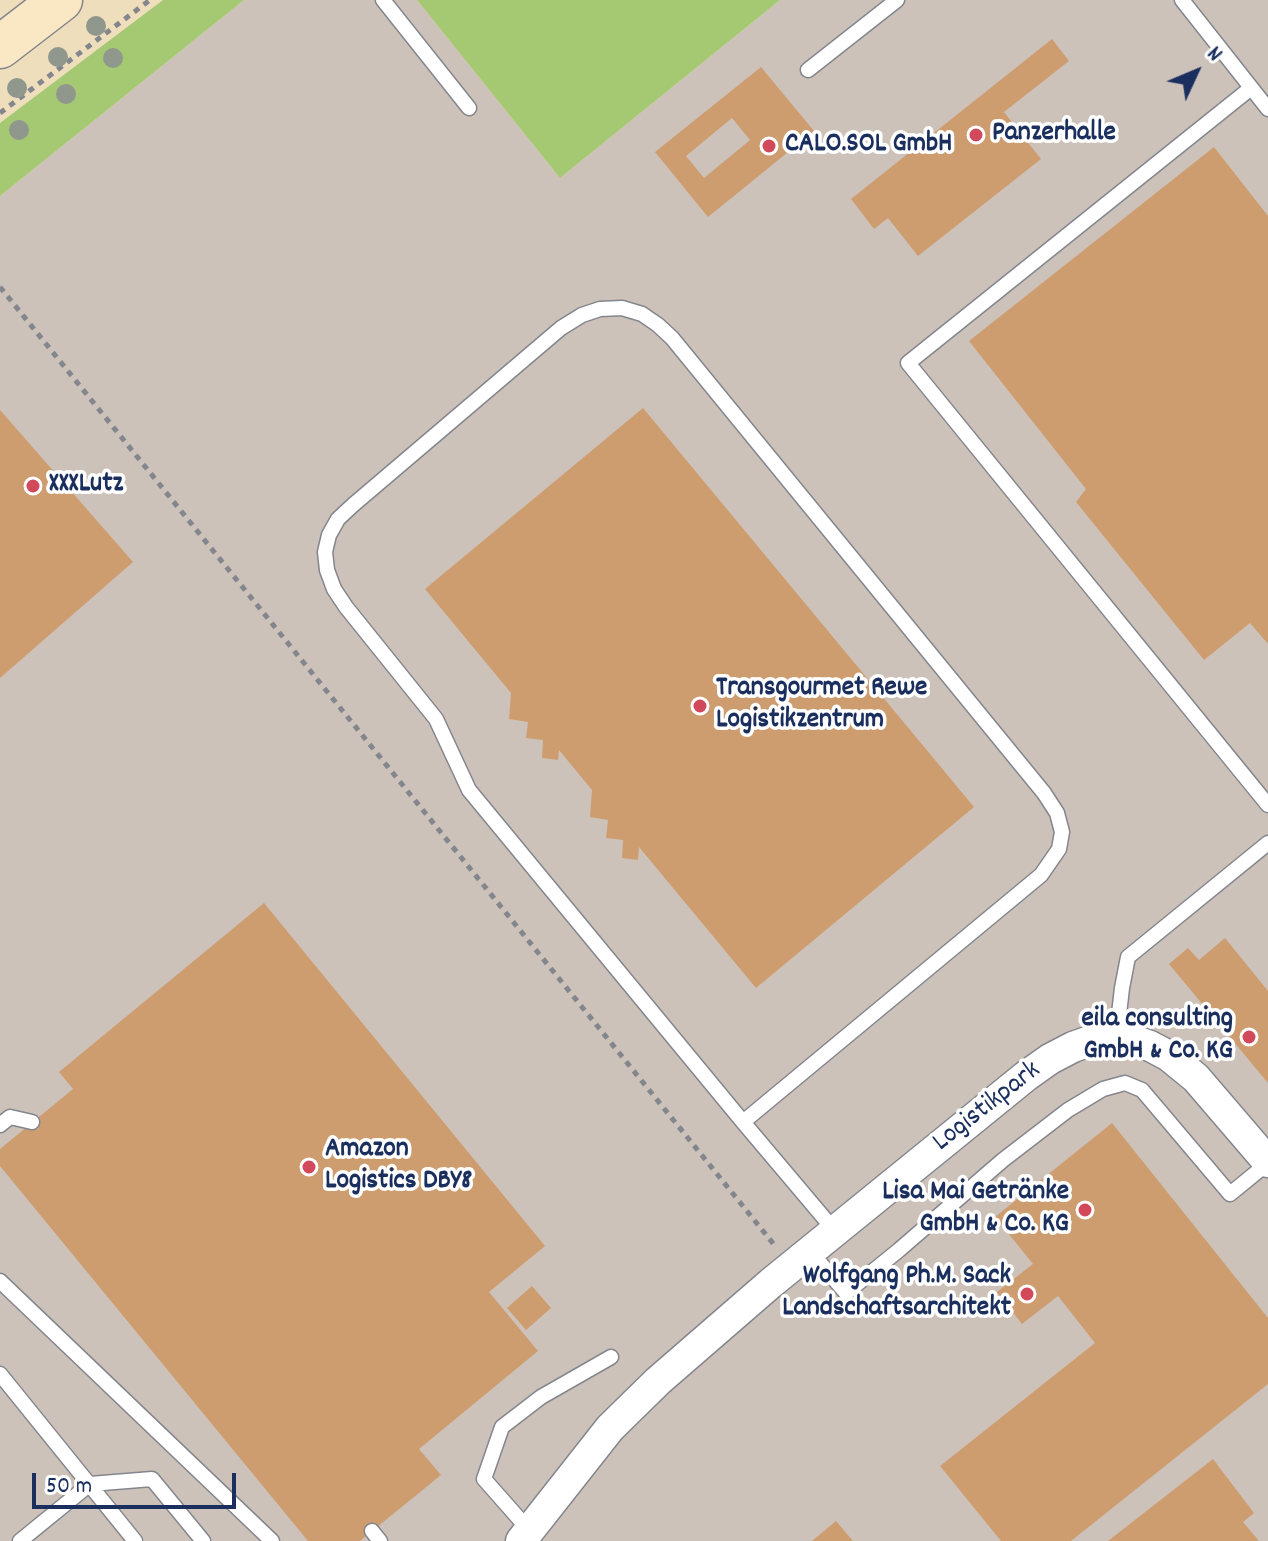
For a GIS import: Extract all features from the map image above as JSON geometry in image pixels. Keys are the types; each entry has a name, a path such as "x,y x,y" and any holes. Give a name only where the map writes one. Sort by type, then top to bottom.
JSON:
{"main road":[{"path":"0,47 61,0"}],"street":[{"name":"Logistikpark","path":"525,1536 610,1428 658,1381 801,1259 1026,1076 1073,1047 1090,1041 1130,1039 1169,1056 1207,1091 1268,1163"}],"lane":[{"path":"383,0 469,108"},
{"path":"808,70 897,0"},
{"path":"1182,0 1268,109"},
{"path":"1251,88 908,363 1268,805"},
{"path":"743,1122 1041,875 1059,849 1062,832 1057,813 1044,793 672,338 642,314 622,308 600,309 582,315 561,328 338,519 329,535 325,552 327,570 334,589 346,607 436,719 469,790 743,1122 835,1231"},
{"path":"1130,1039 1119,1014 1128,957 1268,843"},
{"path":"801,1259 846,1293 1003,1160 1068,1110 1103,1089 1125,1083 1142,1090 1230,1194 1268,1163"},
{"path":"0,1125 10,1117 32,1122"},
{"path":"0,1281 272,1541"},
{"path":"525,1536 484,1479 502,1427 541,1397 611,1357"},
{"path":"0,1374 135,1541"},
{"path":"20,1541 90,1484 152,1479 203,1541"}],"path":[{"path":"0,113 150,0"},
{"path":"0,287 801,1259"}],"shaded area":[{"path":"244,0 417,0 560,178 780,0 1268,0 1268,1541 0,1541 0,196"}],"green space":[{"path":"163,0 244,0 0,196 0,123"},
{"path":"417,0 780,0 560,178"}],"building":[{"name":"Panzerhalle","path":"1052,39 1069,61 1004,112 1041,159 918,256 888,218 874,229 851,199"},
{"name":"CALO.SOL GmbH","path":"761,67 814,131 708,217 655,152","holes":["732,118 750,140 704,178 686,156"]},
{"path":"1214,147 1268,216 1268,644 1250,623 1204,660 1076,502 1086,489 969,341"},
{"name":"Transgourmet Rewe Logistikzentrum","path":"643,408 974,807 756,988 639,847 638,860 622,858 623,840 606,838 608,820 590,817 592,790 559,750 558,760 542,758 543,740 526,738 528,722 509,719 511,693 425,589"},
{"name":"XXXLutz","path":"0,410 133,562 0,678"},
{"name":"Amazon Logistics DBY8","path":"264,903 545,1246 489,1292 538,1351 419,1449 441,1475 360,1541 308,1541 0,1166 0,1149 73,1089 59,1072"},
{"name":"eila consulting GmbH & Co. KG","path":"1225,938 1268,991 1268,1083 1169,964 1188,948 1199,960"},
{"path":"1112,1123 1268,1318 1268,1384 1071,1541 1001,1541 940,1466 1095,1343 1058,1296 1022,1324 997,1292 1033,1264 995,1217"},
{"path":"532,1286 551,1308 526,1330 507,1308"},
{"path":"1213,1459 1254,1513 1243,1522 1259,1541 1108,1541"},
{"path":"836,1521 853,1541 812,1541"}],"place":[{"name":"Panzerhalle","path":"976,135"},
{"name":"CALO.SOL GmbH","path":"769,146"},
{"name":"XXXLutz","path":"33,486"},
{"name":"Transgourmet Rewe Logistikzentrum","path":"700,706"},
{"name":"eila consulting GmbH & Co. KG","path":"1249,1037"},
{"name":"Amazon Logistics DBY8","path":"309,1167"},
{"name":"Lisa Mai Getränke GmbH & Co. KG","path":"1085,1210"},
{"name":"Wolfgang Ph.M. Sack Landschaftsarchitekt","path":"1027,1294"}]}
